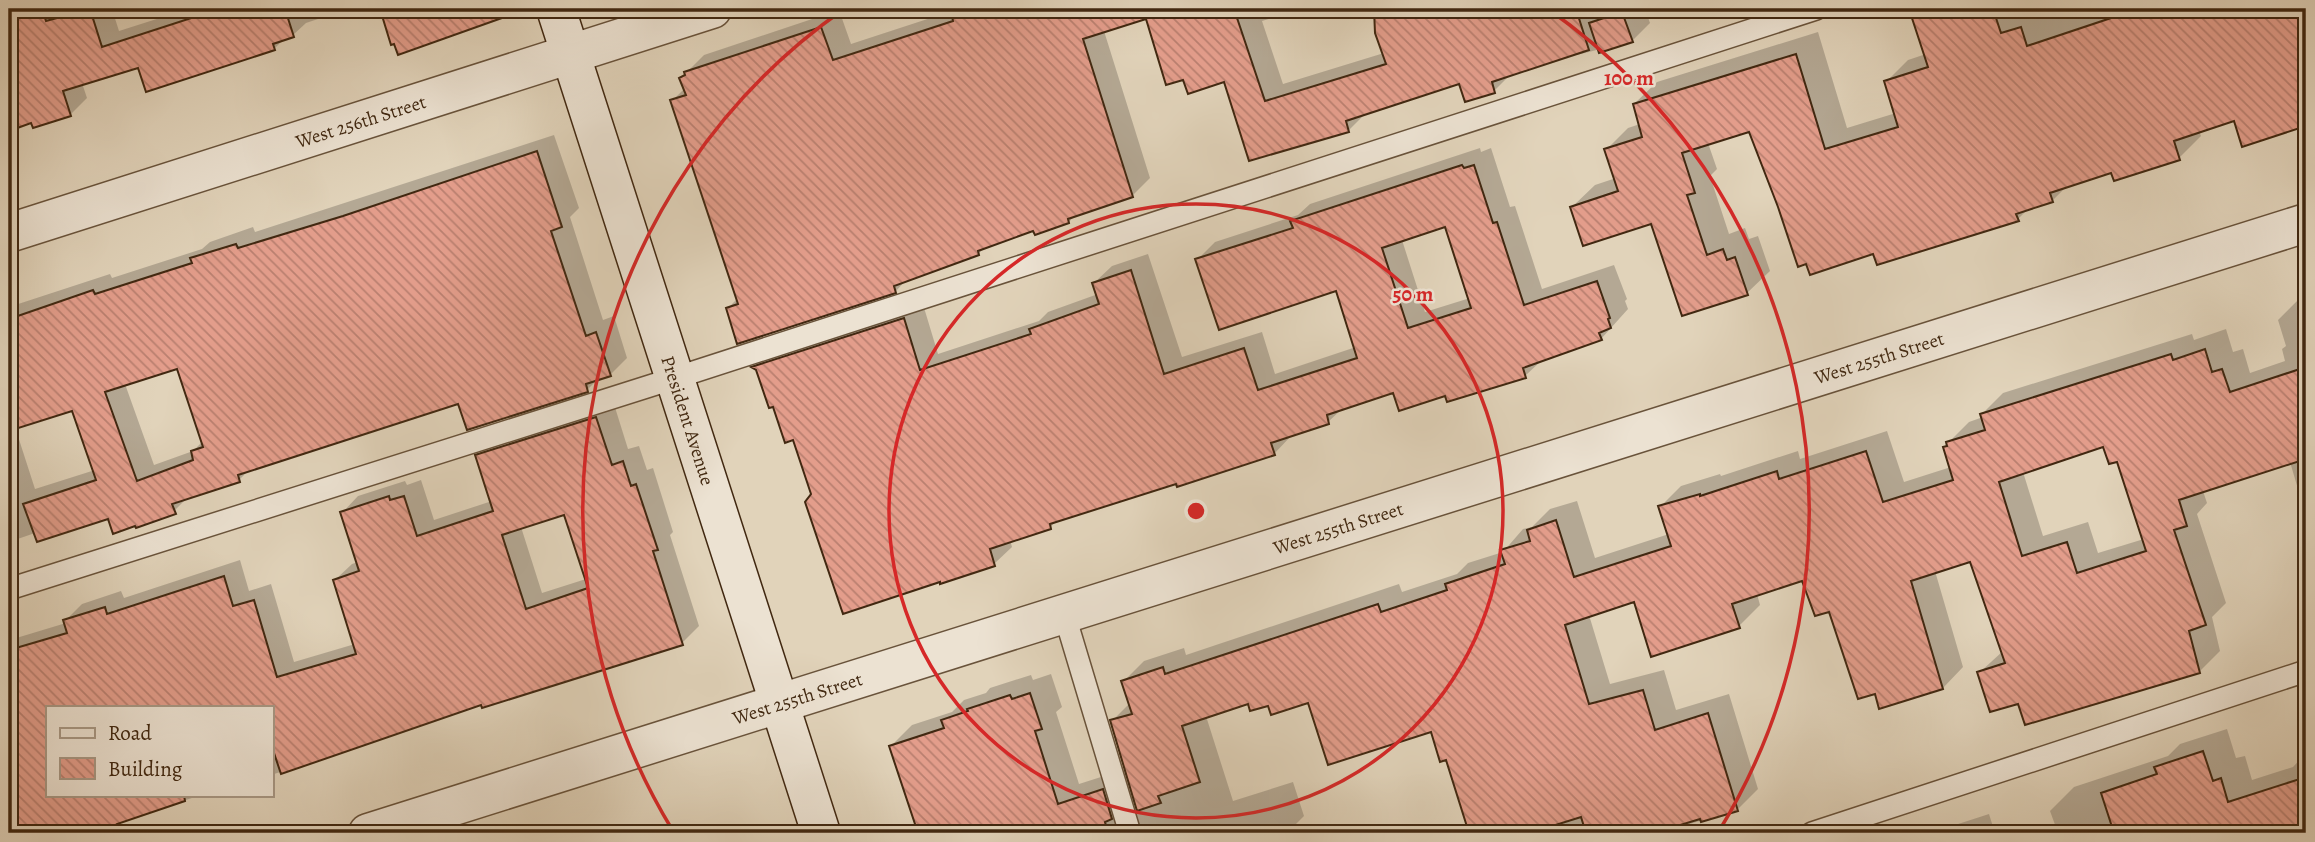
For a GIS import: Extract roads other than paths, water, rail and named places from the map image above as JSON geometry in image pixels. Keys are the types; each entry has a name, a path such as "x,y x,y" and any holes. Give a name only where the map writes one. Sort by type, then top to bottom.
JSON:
{"street":[{"name":"President Avenue","path":"556,9 821,833"},
{"name":"West 256th Street","path":"9,233 712,9"},
{"name":"West 255th Street","path":"368,833 2306,223"}],"lane":[{"path":"9,589 675,378 1816,9"},
{"path":"1064,613 1130,833"},
{"path":"1812,833 2306,671"}]}
